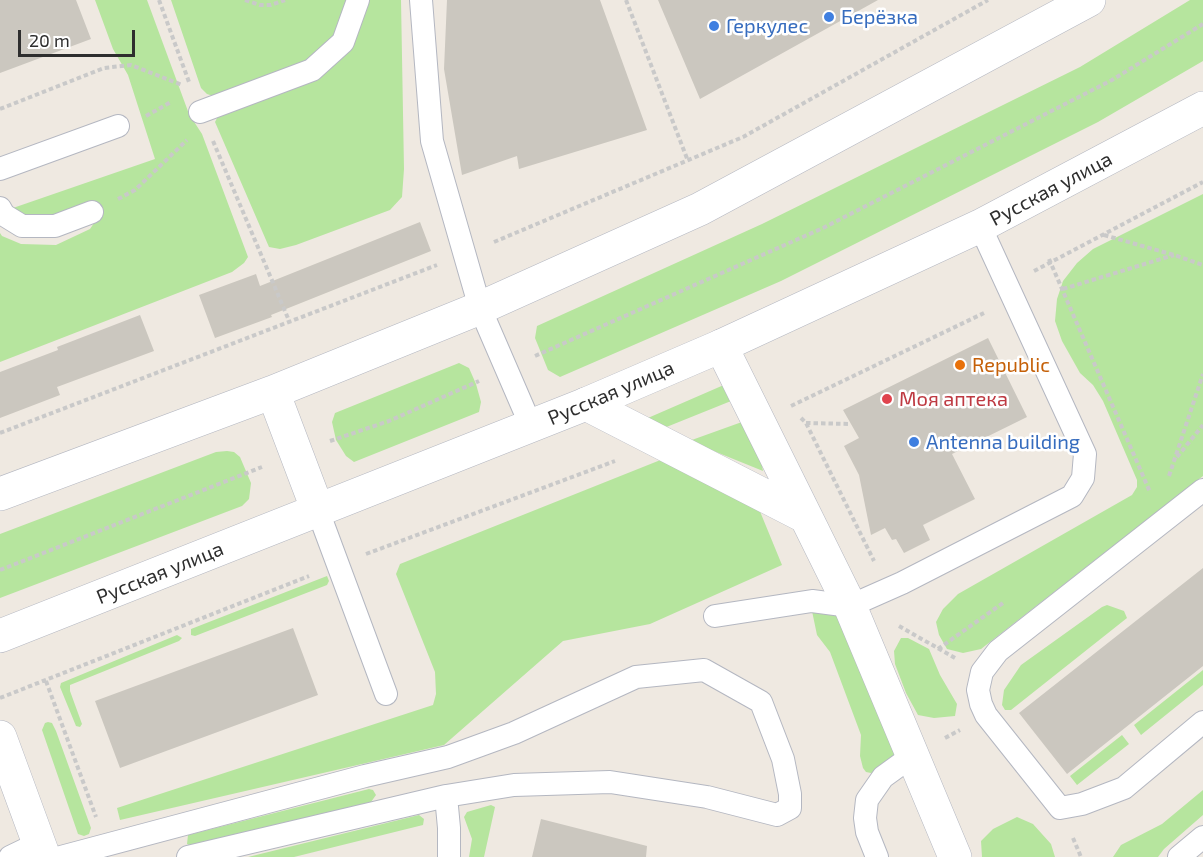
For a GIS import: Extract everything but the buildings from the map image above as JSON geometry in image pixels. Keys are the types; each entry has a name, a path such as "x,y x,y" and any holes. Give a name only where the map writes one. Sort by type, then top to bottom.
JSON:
{"main road":[{"path":"0,494 273,392 480,308 700,209 1089,0"},
{"name":"Русская улица","path":"0,636 586,404 722,346 980,226 1203,108"},
{"path":"722,346 850,606 955,857"},
{"path":"273,392 318,511"},
{"path":"586,404 806,517"},
{"path":"0,737 48,852"}],"lane":[{"path":"202,117 312,70 343,42 358,0"},
{"path":"421,0 432,141 480,308 531,426"},
{"path":"0,169 118,126"},
{"path":"0,208 4,215 22,226 55,226 92,212"},
{"path":"715,616 812,601 850,606 1072,496 1083,478 1085,454 980,226"},
{"path":"1203,490 998,651 982,672 978,690 986,715 1060,808 1082,804 1124,788 1203,722"},
{"path":"318,511 386,694"},
{"path":"10,857 106,846 365,776 448,757 514,733 636,676 704,670 761,702 783,759 790,794 790,808 777,815 707,797 610,782 514,785 446,796 188,857"},
{"path":"877,857 867,832 865,818 867,800 883,777 912,756"},
{"path":"446,796 449,857"},
{"path":"1179,857 1203,837"}],"path":[{"path":"159,0 202,117 290,323"},
{"path":"245,0 260,5 271,5 285,0"},
{"path":"626,0 688,161"},
{"path":"0,433 290,323 463,254 743,137 988,0"},
{"path":"0,570 296,453 389,421 823,228 1113,80 1203,24"},
{"path":"0,109 104,68 131,65 192,89"},
{"path":"118,126 152,114 192,89"},
{"path":"92,212 135,190 202,117"},
{"path":"751,405 790,407 1010,292 1050,261 1203,182"},
{"path":"1104,235 1203,265"},
{"path":"1062,289 1174,255"},
{"path":"1050,261 1153,498"},
{"path":"1173,514 1168,514 1164,490 1203,374"},
{"path":"851,424 806,423 888,589"},
{"path":"1174,460 1203,425"},
{"path":"0,698 338,564 663,443"},
{"path":"906,629 930,644"},
{"path":"46,681 106,846"},
{"path":"912,756 986,715"}],"green space":[{"path":"95,0 147,0 189,114 202,134 248,257 232,272 0,362 0,233 21,244 56,245 90,229 96,220 66,216 26,220 13,208 155,159 128,75 113,49"},
{"path":"171,0 348,0 335,35 309,61 216,97 207,94 201,88"},
{"path":"366,0 401,0 404,169 402,197 390,210 296,245 280,249 269,247 215,122 218,116 317,77"},
{"path":"1190,0 1203,0 1203,61 1098,122 781,281 560,377 548,370 535,338 537,326 762,224 1080,67"},
{"path":"1203,194 1203,476 981,649 963,653 947,649 939,635 936,622 943,609 958,594 1132,495 1137,487 1137,480 1103,401 1093,385 1080,373 1062,341 1055,321 1057,299 1063,281 1077,263 1093,249"},
{"path":"459,363 469,368 476,384 481,402 479,412 354,462 346,456 336,440 332,422 335,413"},
{"path":"733,381 741,397 659,430 641,421"},
{"path":"753,418 763,471 689,441"},
{"path":"216,452 234,452 240,457 251,483 249,499 242,506 0,598 0,534"},
{"path":"663,459 759,509 782,565 650,624 563,641 444,745 120,820 117,808 433,705 436,694 435,672 396,574 400,564"},
{"path":"327,576 329,581 327,585 195,636 191,635 191,629"},
{"path":"1107,605 1124,611 1127,618 1011,710 1005,710 1002,705 1004,690 1021,665"},
{"path":"812,611 838,612 900,749 878,772 866,772 863,768 860,756 861,735 830,652 817,635"},
{"path":"177,635 182,638 179,641 70,685 82,724 80,727 76,726 60,687 61,683"},
{"path":"901,638 908,638 929,649 940,675 957,704 955,716 934,718 918,715 906,693 895,664 894,651"},
{"path":"1203,670 1203,685 1141,735 1134,725"},
{"path":"48,722 52,723 56,731 91,828 89,834 84,836 78,834 42,730"},
{"path":"1122,735 1129,744 1077,785 1070,776"},
{"path":"369,789 373,790 376,795 371,802 193,847 187,844 188,835"},
{"path":"1203,790 1203,815 1158,857 1113,857 1121,845 1162,824"},
{"path":"491,805 495,807 484,857 469,857 472,839 464,817 467,812"},
{"path":"419,815 424,819 423,825 294,857 248,857"},
{"path":"1017,817 1033,824 1051,844 1055,857 982,857 981,841 993,829"}],"place":[{"name":"Берёзка","path":"829,17"},
{"name":"Геркулес","path":"714,26"},
{"name":"Republic","path":"960,365"},
{"name":"Моя аптека","path":"887,399"},
{"name":"Antenna building","path":"914,442"}]}
